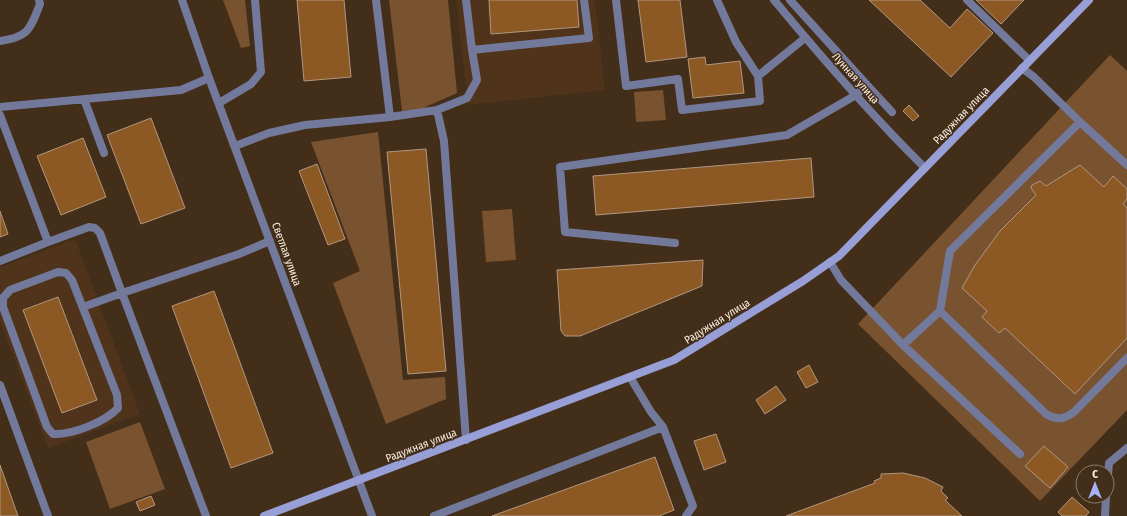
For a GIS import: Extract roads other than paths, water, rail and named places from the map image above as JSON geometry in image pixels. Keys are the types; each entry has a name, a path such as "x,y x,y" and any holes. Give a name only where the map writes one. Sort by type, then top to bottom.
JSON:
{"main road":[{"name":"Радужная улица","path":"264,516 674,360 839,256 1089,0"}],"street":[{"path":"0,41 16,39 30,29 40,4 39,0"},
{"name":"Светлая улица","path":"182,0 209,78 372,516"},
{"path":"219,103 251,84 261,72 255,0"},
{"path":"376,0 390,117"},
{"path":"235,146 269,133 305,125 390,117 437,110 467,98 477,80 466,0"},
{"path":"472,50 589,38 584,0"},
{"path":"616,0 626,86 678,79 682,110 760,101 758,76 736,42 717,0"},
{"name":"Лунная улица","path":"774,0 805,38 925,168"},
{"path":"790,0 892,112"},
{"path":"967,0 1029,60"},
{"path":"758,76 805,38"},
{"path":"1022,68 1034,77 1127,165"},
{"path":"0,107 181,90 209,78"},
{"path":"674,243 565,232 560,167 787,136 856,94 866,85"},
{"path":"84,99 104,153"},
{"path":"437,110 444,141 466,440"},
{"path":"0,115 48,242"},
{"path":"903,345 940,311 950,251 1080,122"},
{"path":"0,261 89,227 95,228 100,233 206,516"},
{"path":"83,307 239,254 270,241"},
{"path":"830,262 841,280 903,345 1020,454"},
{"path":"58,272 66,273 72,280 83,307 118,396 118,408 110,417 64,435 53,434 46,427 3,307 3,298 10,290 58,272"},
{"path":"940,311 1046,414 1055,419 1064,419 1074,412 1127,358"},
{"path":"630,377 651,412 663,427 693,506 686,516"},
{"path":"0,385 48,516"},
{"path":"434,516 663,427"},
{"path":"1109,464 1109,462 1127,448"},
{"path":"1105,516 1106,504"}]}
